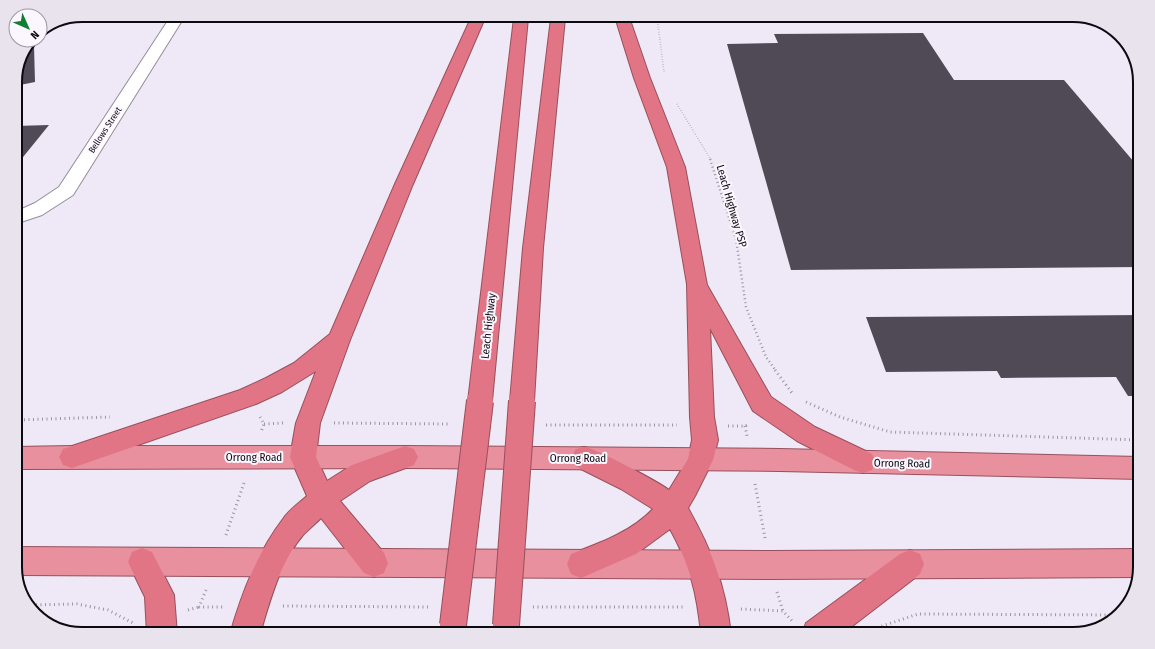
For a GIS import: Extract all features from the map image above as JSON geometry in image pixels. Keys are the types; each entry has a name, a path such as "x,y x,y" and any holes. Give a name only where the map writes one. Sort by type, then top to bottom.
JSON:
{"highway":[{"path":"374,563 322,499 303,457 308,423 338,340 404,184 476,22"},
{"name":"Leach Highway","path":"453,627 480,401 521,22"},
{"path":"505,627 533,248 558,22"},
{"path":"581,564 626,544 658,523 672,508 686,488 700,460 705,440 703,426 697,284 676,167 642,78 624,22"},
{"path":"697,284 762,404 806,434 863,462"},
{"path":"72,457 248,397 274,385 302,369 338,340"},
{"path":"247,627 270,563 293,527 322,499 361,473 405,457"},
{"name":"Orrong Road","path":"22,458 584,458 1133,468"},
{"path":"584,458 644,488 672,508 688,533 702,564 714,607 715,627"},
{"path":"22,561 581,564 1133,563"},
{"path":"142,562 159,595 162,627"},
{"path":"826,627 910,564"}],"street":[{"name":"Bellows Street","path":"22,216 45,206 66,191 175,22"}],"path":[{"path":"657,22 663,56 664,76"},
{"name":"Leach Highway PSP","path":"676,103 712,162 736,239 746,307 766,357 796,398"},
{"path":"539,425 745,426 796,398 840,417 890,432 1133,440"},
{"path":"264,424 453,424"},
{"path":"751,460 769,564"},
{"path":"36,605 77,604"},
{"path":"880,627 918,614 1108,615"}],"building":[{"path":"923,33 954,80 1064,80 1133,161 1133,267 791,270 727,44 778,43 774,34"},
{"path":"34,48 35,82 22,85 24,67 32,49"},
{"path":"49,125 22,158 22,126"},
{"path":"1133,315 1133,396 1128,396 1116,377 1001,378 997,371 886,372 866,317"}]}
